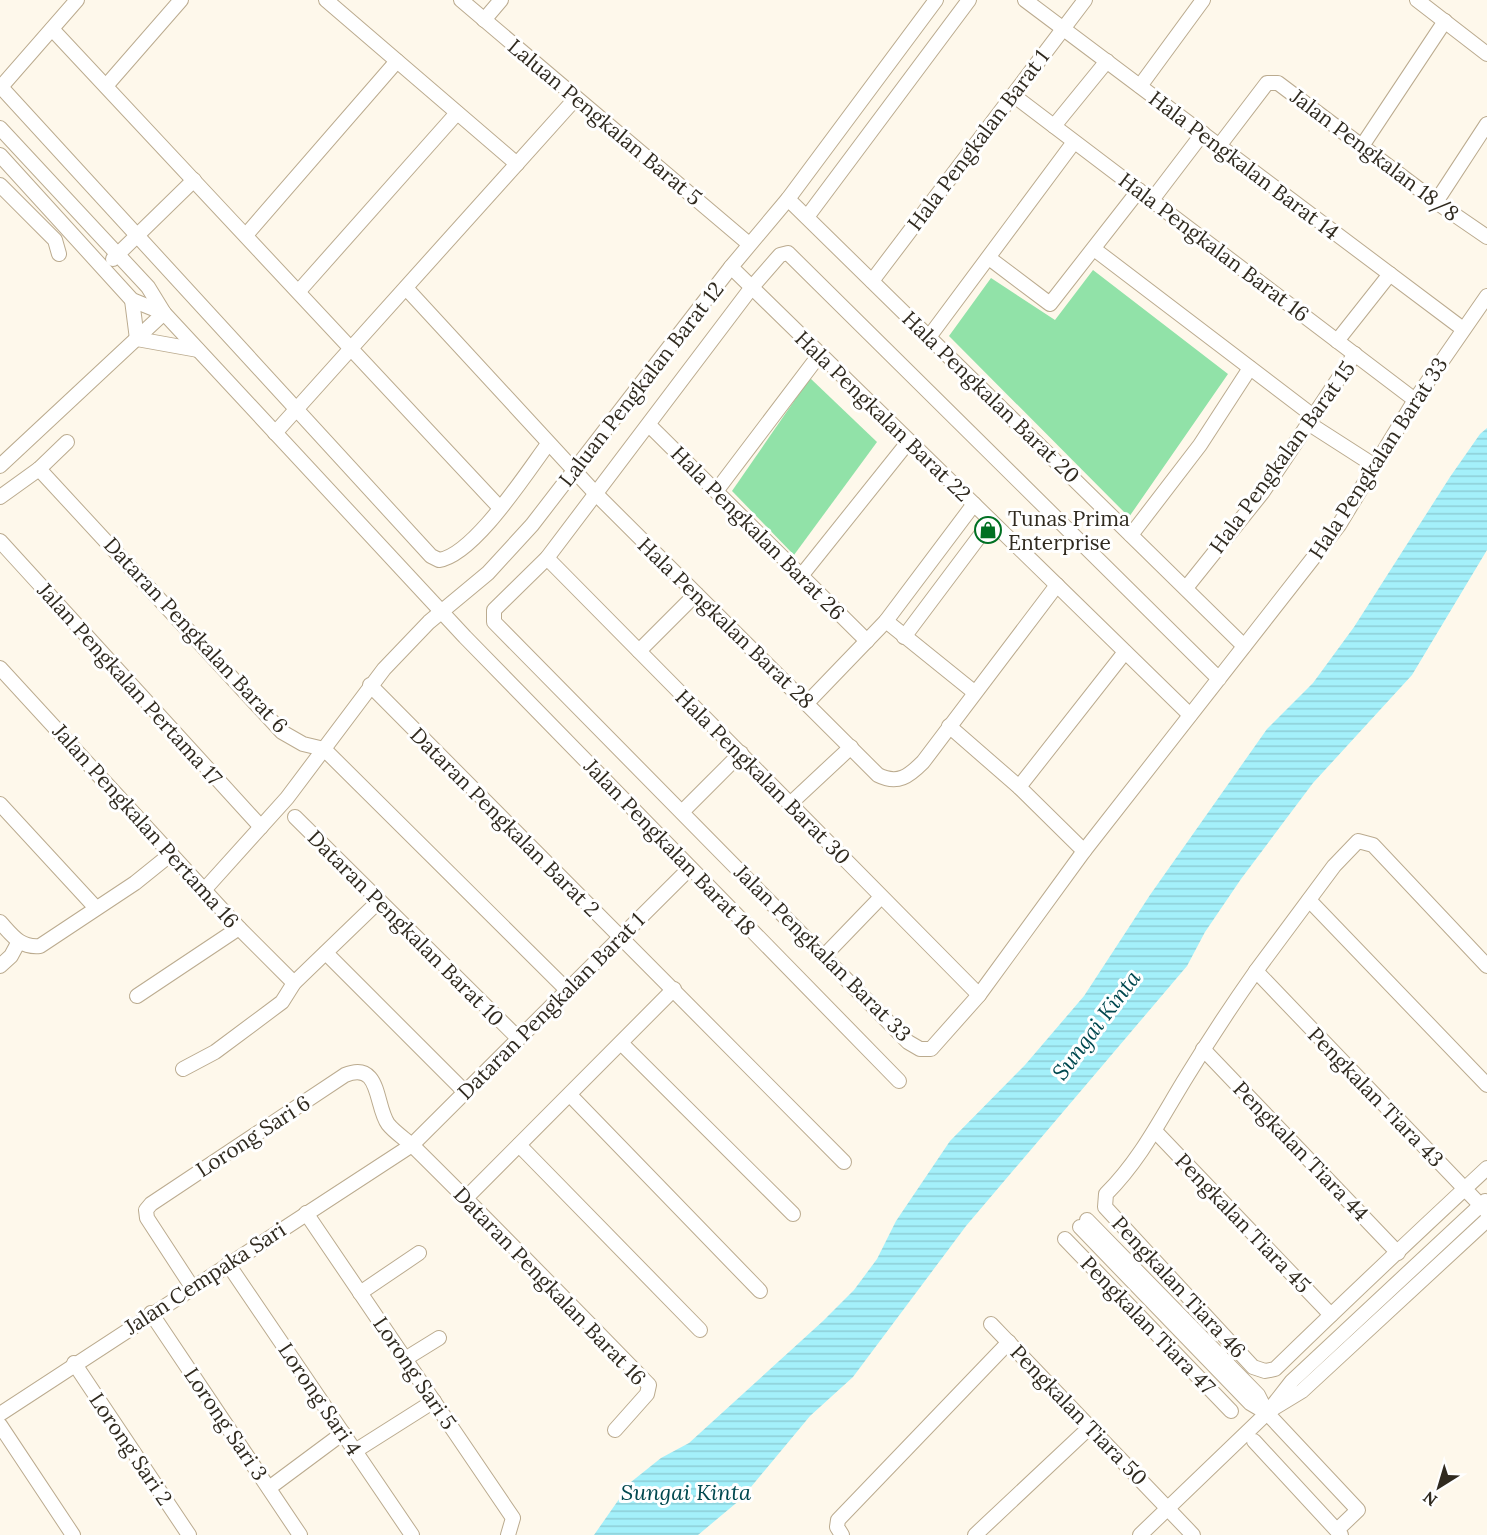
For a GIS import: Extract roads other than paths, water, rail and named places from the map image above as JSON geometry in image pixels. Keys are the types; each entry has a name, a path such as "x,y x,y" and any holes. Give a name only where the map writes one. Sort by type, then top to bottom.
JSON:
{"street":[{"path":"77,0 0,86 431,556 439,560 452,556 487,524 548,444"},
{"path":"106,86 181,0"},
{"path":"326,0 517,164"},
{"name":"Laluan Pengkalan Barat 5","path":"461,0 749,244"},
{"path":"484,20 501,0"},
{"name":"Laluan Pengkalan Barat 12","path":"206,889 261,827 324,749 370,685 429,622 488,573 532,525 749,244 788,199 936,0"},
{"path":"807,217 969,0"},
{"name":"Hala Pengkalan Barat 14","path":"1025,0 1463,329"},
{"name":"Hala Pengkalan Barat 1","path":"872,281 1085,0"},
{"path":"1140,86 1203,0"},
{"path":"1417,0 1487,54"},
{"path":"1362,146 1445,21"},
{"path":"52,29 500,508"},
{"path":"246,236 397,61"},
{"path":"1054,126 1107,62"},
{"name":"Jalan Pengkalan 18/8","path":"1220,146 1267,83 1273,82 1487,237"},
{"name":"Hala Pengkalan Barat 16","path":"1013,95 1415,400"},
{"path":"275,433 576,98"},
{"path":"299,291 457,113"},
{"path":"1436,202 1487,124"},
{"path":"0,128 148,287 164,314"},
{"path":"1152,200 1203,133"},
{"path":"929,337 1074,142"},
{"path":"0,143 30,161"},
{"path":"0,155 132,300 164,314"},
{"path":"0,164 25,182"},
{"path":"103,268 194,180"},
{"path":"0,185 55,240 59,254"},
{"path":"988,258 1050,304 1139,190"},
{"name":"Hala Pengkalan Barat 20","path":"788,199 1244,645"},
{"path":"1094,249 1250,368 1310,419 1375,466"},
{"path":"547,558 752,287 780,255 788,253 1219,679"},
{"name":"Hala Pengkalan Barat 22","path":"731,267 1190,715"},
{"path":"1337,340 1390,274"},
{"name":"Hala Pengkalan Barat 28","path":"406,288 596,494 808,702 878,775 892,780 903,779 923,762 949,726"},
{"name":"Hala Pengkalan Barat 33","path":"1244,645 1339,525 1415,400 1487,296"},
{"path":"132,300 137,339"},
{"path":"0,466 164,314"},
{"name":"Jalan Pengkalan Barat 18","path":"164,314 442,611 899,1081"},
{"path":"137,339 198,350"},
{"path":"717,490 820,354"},
{"name":"Hala Pengkalan Barat 15","path":"1186,588 1262,493 1355,354"},
{"path":"1131,535 1200,445 1250,368"},
{"name":"Hala Pengkalan Barat 26","path":"649,424 867,641"},
{"path":"801,576 909,441"},
{"path":"0,497 39,469 67,442"},
{"name":"Dataran Pengkalan Barat 6","path":"39,469 282,732 303,744 324,749 567,990"},
{"path":"808,702 886,621 974,504"},
{"path":"904,636 992,521"},
{"name":"Jalan Pengkalan Pertama 17","path":"0,541 261,827"},
{"name":"Jalan Pengkalan Barat 33","path":"547,558 494,610 494,622 825,955 908,1042 920,1049 931,1049 979,995 1084,852 1244,645"},
{"name":"Hala Pengkalan Barat 30","path":"547,558 979,995"},
{"path":"1057,585 949,726 1019,787 1084,852"},
{"path":"639,651 696,594"},
{"path":"886,621 974,692"},
{"path":"1019,787 1125,652"},
{"name":"Jalan Pengkalan Pertama 16","path":"0,668 206,889 238,928 294,983"},
{"name":"Dataran Pengkalan Barat 2","path":"370,685 844,1162"},
{"path":"791,803 851,747"},
{"path":"682,812 741,753"},
{"path":"0,804 96,908"},
{"name":"Dataran Pengkalan Barat 10","path":"295,817 518,1038"},
{"path":"1155,1131 1203,1049 1261,976 1309,900 1334,866 1358,841 1365,841 1373,845 1487,966"},
{"path":"0,922 18,943 31,947 39,946 135,883 171,854"},
{"name":"Dataran Pengkalan Barat 1","path":"412,1145 690,868"},
{"path":"825,955 881,897"},
{"path":"1309,900 1487,1085"},
{"path":"183,1069 214,1052 282,1002 294,983 380,901"},
{"path":"137,996 238,928"},
{"path":"0,966 11,956 18,943"},
{"path":"326,953 465,1092"},
{"name":"Pengkalan Tiara 43","path":"1261,976 1464,1189 1485,1206"},
{"path":"466,1198 674,989"},
{"path":"621,1043 792,1214"},
{"name":"Pengkalan Tiara 44","path":"1203,1049 1398,1253"},
{"name":"Lorong Sari 6","path":"192,1287 147,1218 146,1210 151,1204 223,1155 345,1075 355,1071 364,1073 374,1083 388,1124 412,1145"},
{"path":"570,1095 760,1291"},
{"name":"Pengkalan Tiara 46","path":"1155,1131 1128,1172 1106,1194 1105,1207 1253,1367 1265,1371 1275,1369 1331,1315"},
{"name":"Pengkalan Tiara 45","path":"1155,1131 1331,1315"},
{"name":"Dataran Pengkalan Barat 16","path":"412,1145 649,1385 647,1394 615,1430"},
{"name":"Jalan Cempaka Sari","path":"0,1414 74,1363 412,1145"},
{"path":"519,1145 700,1330"},
{"path":"1331,1315 1487,1168"},
{"path":"1140,1535 1267,1413 1292,1381 1485,1206"},
{"name":"Lorong Sari 5","path":"306,1213 513,1518 508,1535"},
{"path":"1267,1413 1302,1391 1487,1220"},
{"path":"1084,1223 1162,1304 1250,1403 1267,1413 1358,1510 1339,1533 1254,1441"},
{"name":"Pengkalan Tiara 47","path":"1065,1239 1231,1411"},
{"path":"360,1293 419,1253"},
{"name":"Lorong Sari 4","path":"228,1264 412,1535"},
{"path":"1144,1322 1162,1304"},
{"name":"Lorong Sari 3","path":"151,1313 300,1535"},
{"name":"Pengkalan Tiara 50","path":"991,1324 1193,1535"},
{"path":"405,1359 439,1338"},
{"path":"842,1535 837,1527 838,1520 1009,1342"},
{"name":"Lorong Sari 2","path":"74,1363 189,1535"},
{"path":"355,1451 434,1401"},
{"path":"0,1425 73,1535"},
{"path":"975,1535 1090,1427"},
{"path":"269,1488 343,1433"}],"water":[{"name":"Sungai Kinta","path":"1487,428 1487,550 1412,675 1313,783 1241,879 1205,932 1187,966 966,1226 853,1377 810,1416 741,1499 698,1535 594,1535 631,1482 661,1458 689,1443 854,1290 877,1259 896,1221 950,1141 1025,1065 1084,996 1150,895 1267,729 1313,683 1354,627 1450,477 1480,434"}],"place":[{"name":"Tunas Prima Enterprise","path":"988,530"}]}
